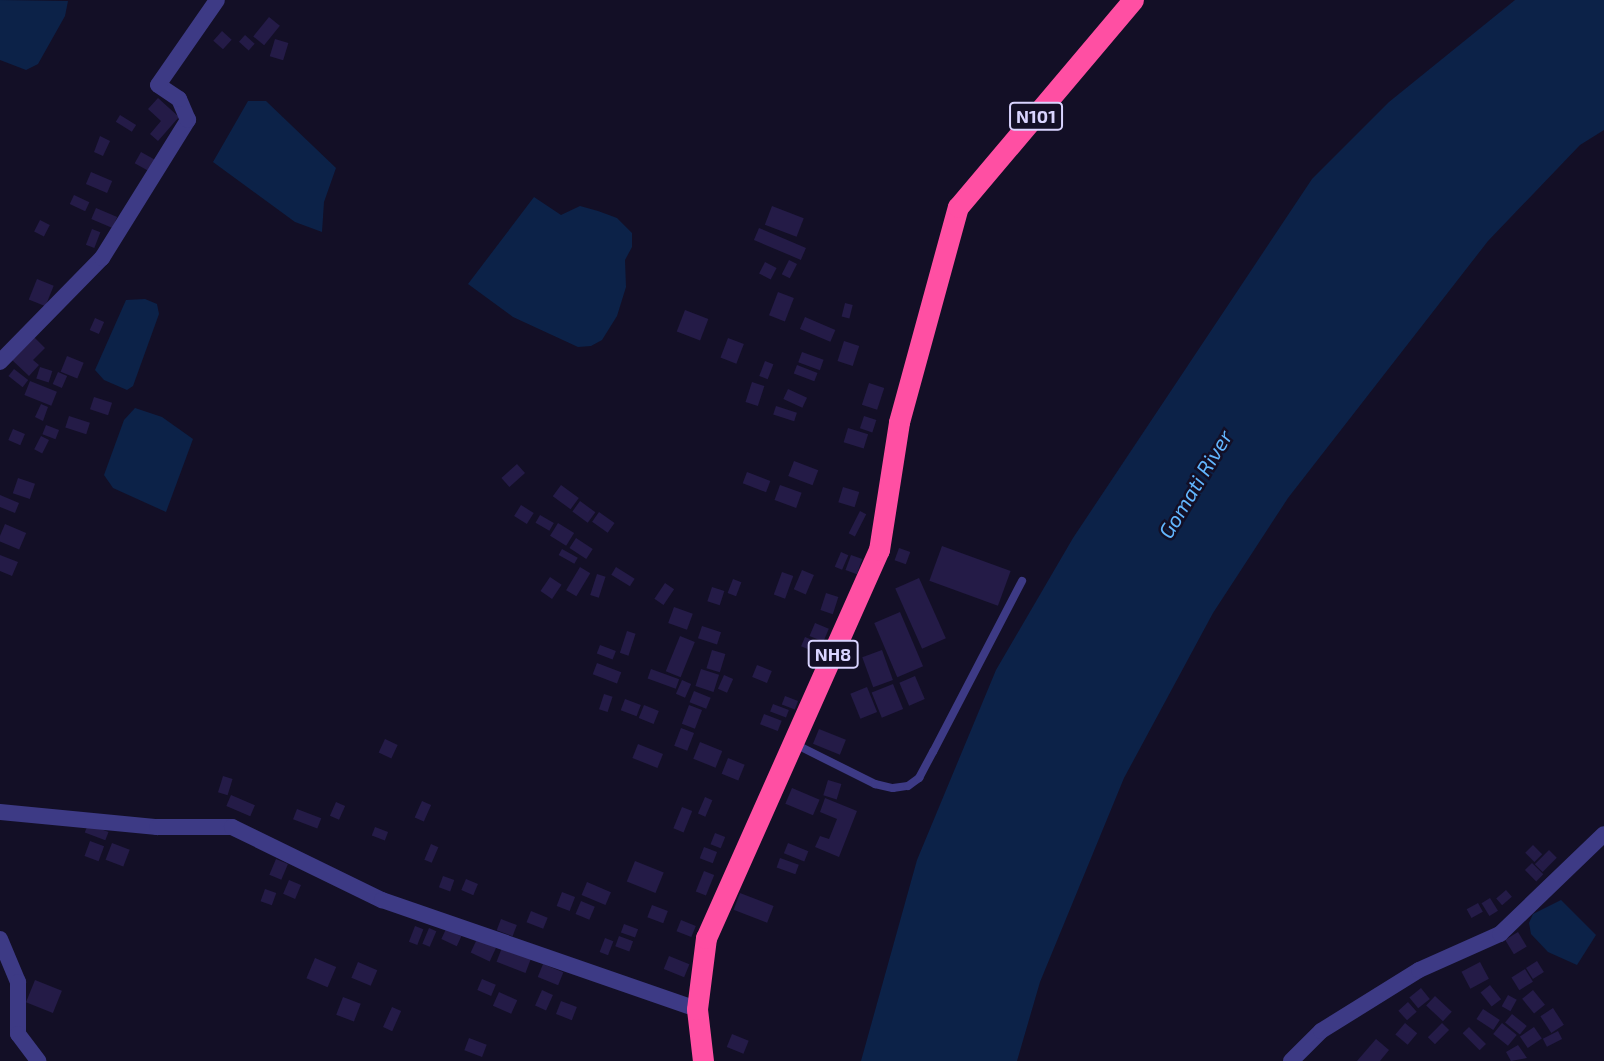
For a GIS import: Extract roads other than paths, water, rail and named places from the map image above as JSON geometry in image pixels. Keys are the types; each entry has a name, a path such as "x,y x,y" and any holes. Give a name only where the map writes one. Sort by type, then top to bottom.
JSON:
{"highway":[{"name":"N101","path":"949,237 958,207 1133,0"},
{"name":"NH8","path":"703,1061 697,1009 706,938 879,550 899,422 949,237"}],"street":[{"path":"0,362 102,258 188,120 179,99 158,85 217,0"},
{"path":"0,812 157,827 232,827 382,900 697,1009"},
{"path":"1291,1061 1321,1031 1419,970 1500,933 1604,834"},
{"path":"0,939 18,982 18,1034 38,1061"}],"lane":[{"path":"793,743 875,784 893,789 908,786 919,778 1021,581"}],"water":[{"path":"0,0 68,1 65,16 38,64 26,70 0,60"},
{"name":"Gomati River","path":"1515,0 1604,0 1604,130 1580,145 1488,241 1288,498 1213,613 1124,778 1040,982 1017,1061 861,1061 917,860 996,670 1073,538 1312,179 1389,102"},
{"path":"248,101 266,101 336,168 324,202 322,232 295,222 213,162"},
{"path":"534,197 561,215 580,206 598,211 617,218 632,233 632,247 625,260 626,287 617,316 602,340 591,346 578,347 513,317 468,284"},
{"path":"145,299 157,304 159,314 133,386 127,390 104,380 95,370 126,300"},
{"path":"135,408 162,417 193,439 166,512 113,488 104,475 124,420"},
{"path":"1561,900 1596,935 1577,965 1548,952 1531,934 1529,923 1533,914"}]}
